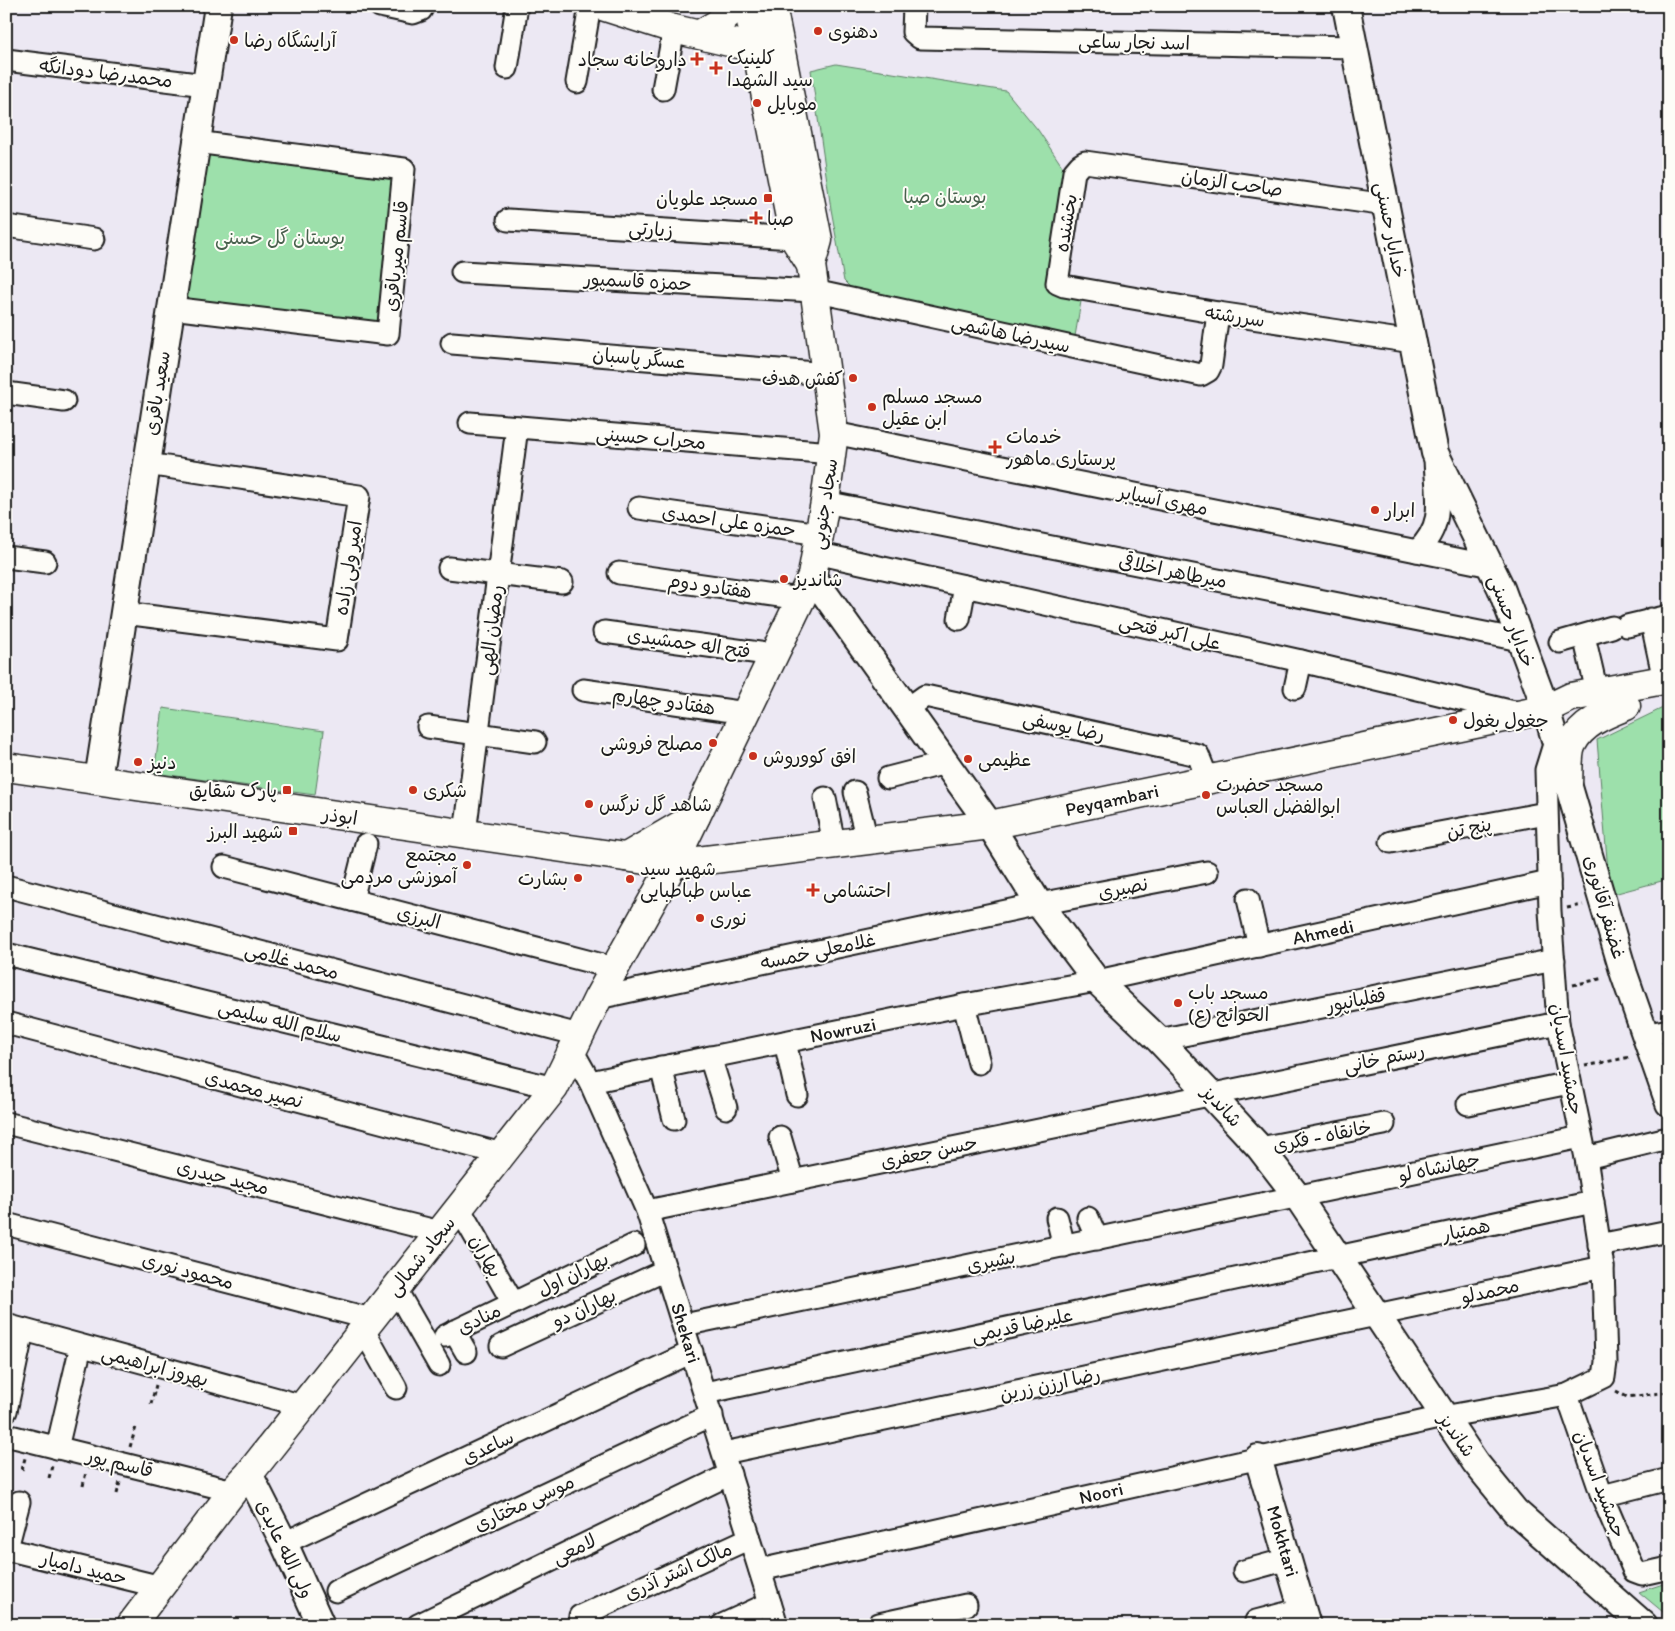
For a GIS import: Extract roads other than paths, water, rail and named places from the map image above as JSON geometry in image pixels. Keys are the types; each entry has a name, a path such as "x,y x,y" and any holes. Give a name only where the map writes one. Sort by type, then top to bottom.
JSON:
{"main road":[{"path":"602,6 674,29 768,46"},
{"path":"700,34 718,24 737,6"},
{"name":"سجاد جنوبی","path":"673,864 774,655 812,566 825,502 833,443 827,374 808,247 768,46 748,6"},
{"name":"سجاد جنوبی","path":"768,46 772,6"},
{"name":"Peyqambari","path":"673,864 990,825 1535,712 1571,697 1597,692 1667,686"},
{"name":"Peyqambari","path":"1535,712 1574,716 1626,706 1667,686"},
{"path":"1568,783 1572,744 1584,728 1602,716 1626,706"},
{"name":"ابوذر","path":"6,767 673,864"},
{"path":"626,857 696,816"},
{"name":"سجاد شمالی","path":"131,1625 554,1088 598,998 673,864"}],"street":[{"name":"سعید باقری","path":"98,780 218,6"},
{"path":"380,6 413,13 421,10 423,6"},
{"path":"507,68 517,6"},
{"path":"577,82 590,6"},
{"name":"اسد نجار ساعی","path":"914,6 915,36 920,38 1354,47"},
{"name":"خدایار حسنی","path":"1346,6 1435,453 1438,510 1436,527 1430,539 1417,551"},
{"path":"663,89 674,29"},
{"name":"محمدرضا دودانگه","path":"6,60 206,85"},
{"name":"قاسم میرباقری","path":"170,308 388,334 404,169 196,142"},
{"name":"صاحب الزمان","path":"1080,165 1086,162 1386,205"},
{"name":"بخشنده","path":"1057,283 1074,172 1080,165"},
{"name":"زیارتی","path":"508,220 808,247"},
{"path":"6,226 94,239"},
{"name":"حمزه قاسمپور","path":"462,272 814,291"},
{"name":"سررشته","path":"1057,283 1064,286 1218,314 1413,342"},
{"name":"سیدرضا هاشمی","path":"814,291 1201,375 1208,372 1211,365 1218,314"},
{"name":"عسگر پاسبان","path":"452,343 827,374"},
{"path":"6,393 64,401"},
{"name":"محراب حسینی","path":"470,423 833,443"},
{"name":"رمضان الهی","path":"465,833 517,427"},
{"name":"مهری آسیابر","path":"833,443 1491,566"},
{"name":"خدایار حسنی","path":"1435,453 1491,566 1520,640 1535,712"},
{"name":"امیر ولی زاده","path":"124,613 337,640 340,621 359,496 147,464"},
{"name":"میرطاهر اخلاقی","path":"825,502 1520,640"},
{"name":"حمزه علی احمدی","path":"639,508 812,566"},
{"path":"6,557 46,562"},
{"name":"هفتادو دوم","path":"619,573 812,566"},
{"name":"علی اکبر فتحی","path":"812,566 965,586 1535,712"},
{"name":"شاندیز","path":"812,566 907,709 990,825 1039,904 1097,980 1159,1040 1260,1148 1340,1257 1443,1417 1475,1462 1515,1511 1644,1625"},
{"path":"449,568 562,582"},
{"path":"959,619 965,586"},
{"path":"1560,642 1620,626 1660,618 1667,686"},
{"name":"فتح اله جمشیدی","path":"604,632 774,655"},
{"path":"1584,636 1597,692"},
{"path":"1295,688 1301,661"},
{"name":"هفتادو چهارم","path":"582,690 746,712"},
{"name":"رضا یوسفی","path":"907,709 925,696 1198,755 1208,780"},
{"name":"غضنفر آقانوری","path":"1535,712 1555,741 1624,974 1655,1039 1669,1102"},
{"path":"428,727 535,742"},
{"name":"جمشید اسدیان","path":"1555,741 1546,770 1546,813 1550,911 1558,1022 1586,1158 1603,1268 1606,1362 1604,1377"},
{"path":"888,778 946,763"},
{"path":"855,792 867,840"},
{"path":"825,798 834,844"},
{"name":"پنج تن","path":"1391,842 1546,813"},
{"path":"352,900 366,844"},
{"name":"البرزی","path":"224,867 614,968"},
{"name":"نصیری","path":"1039,904 1207,872"},
{"name":"Ahmedi","path":"1097,980 1549,882"},
{"name":"محمد غلامی","path":"6,886 575,1043"},
{"path":"1248,899 1259,946"},
{"name":"غلامعلی خمسه","path":"598,998 1039,904"},
{"name":"سلام الله سلیمی","path":"6,954 554,1088"},
{"name":"قفلیانپور","path":"1159,1040 1554,960"},
{"name":"Nowruzi","path":"590,1082 964,1005 1097,980"},
{"path":"964,1005 978,1063"},
{"name":"رستم خانی","path":"1210,1094 1558,1022"},
{"name":"نصیر محمدی","path":"6,1023 502,1154"},
{"path":"785,1042 797,1095"},
{"name":"Shekari","path":"575,1043 590,1082 648,1211 777,1625"},
{"path":"710,1057 726,1108"},
{"path":"661,1067 674,1119"},
{"path":"1468,1104 1568,1076"},
{"name":"حسن جعفری","path":"648,1211 1210,1094"},
{"name":"مجید حیدری","path":"6,1123 440,1232"},
{"name":"خانقاه - فکری","path":"1260,1148 1384,1124"},
{"path":"780,1137 793,1181"},
{"name":"جهانشاه لو","path":"1297,1196 1582,1137"},
{"path":"1586,1158 1664,1139"},
{"name":"بشیری","path":"684,1325 1297,1196"},
{"name":"همتیار","path":"1340,1257 1593,1202"},
{"name":"بهاران","path":"459,1208 513,1303"},
{"path":"1057,1218 1064,1246"},
{"path":"1088,1218 1097,1239"},
{"name":"محمود نوری","path":"6,1224 367,1324"},
{"path":"1599,1245 1669,1231"},
{"name":"بهاران اول","path":"513,1303 634,1244"},
{"name":"علیرضا قدیمی","path":"705,1393 1340,1257"},
{"name":"محمدلو","path":"1377,1315 1603,1268"},
{"name":"بهاران دو","path":"501,1346 666,1270"},
{"path":"396,1288 439,1365"},
{"name":"منادی","path":"466,1352 450,1334 513,1303"},
{"name":"رضا ارزن زرین","path":"724,1453 1377,1315"},
{"path":"367,1324 396,1388"},
{"path":"6,1412 15,1328"},
{"name":"بهروز ابراهیمی","path":"15,1328 303,1406"},
{"path":"56,1448 81,1346"},
{"name":"ساعدی","path":"284,1543 692,1352"},
{"name":"Noori","path":"760,1570 1443,1417 1567,1395 1604,1377"},
{"name":"جمشید اسدیان","path":"1567,1395 1602,1496 1634,1571 1642,1574 1669,1568"},
{"name":"موسی مختاری","path":"336,1591 712,1415"},
{"name":"قاسم پور","path":"6,1435 56,1448 241,1483"},
{"name":"Mokhtari","path":"1258,1458 1304,1617"},
{"name":"لامعی","path":"418,1625 730,1474"},
{"path":"1602,1496 1669,1479"},
{"name":"ولی الله عابدی","path":"241,1483 284,1543 321,1625"},
{"path":"7,1550 19,1502"},
{"name":"مالک اشتر آذری","path":"580,1616 750,1538"},
{"name":"حمید دامیار","path":"7,1550 161,1587"},
{"path":"1244,1571 1288,1559"},
{"path":"723,1624 770,1603"},
{"path":"878,1624 966,1606"},
{"path":"1256,1621 1304,1617"}],"place":[{"name":"دهنوی","path":"818,31"},
{"name":"آرایشگاه رضا","path":"234,40"},
{"name":"داروخانه سجاد","path":"697,59"},
{"name":"کلینیک سید الشهدا","path":"716,68"},
{"name":"موبایل","path":"757,103"},
{"name":"مسجد علویان","path":"768,198"},
{"name":"صبا","path":"756,218"},
{"name":"کفش هدف","path":"853,378"},
{"name":"مسجد مسلم ابن عقیل","path":"872,407"},
{"name":"خدمات پرستاری ماهور","path":"995,447"},
{"name":"ابرار","path":"1375,510"},
{"name":"شاندیز","path":"784,579"},
{"name":"جغول بغول","path":"1453,720"},
{"name":"مصلح فروشی","path":"713,743"},
{"name":"افق کووروش","path":"753,756"},
{"name":"عظیمی","path":"968,759"},
{"name":"دنیز","path":"138,762"},
{"name":"پارک شقایق","path":"287,790"},
{"name":"شکری","path":"413,790"},
{"name":"مسجد حضرت ابوالفضل العباس","path":"1206,795"},
{"name":"شاهد گل نرگس","path":"589,804"},
{"name":"شهید البرز","path":"293,831"},
{"name":"مجتمع آموزشی مردمی","path":"467,865"},
{"name":"بشارت","path":"578,878"},
{"name":"شهید سید عباس طباطبایی","path":"630,879"},
{"name":"احتشامی","path":"813,890"},
{"name":"نوری","path":"700,918"},
{"name":"مسجد باب الحوائج (ع)","path":"1178,1003"}],"park label":[{"name":"بوستان صبا","path":"945,196"},
{"name":"بوستان گل حسنی","path":"280,237"}]}
